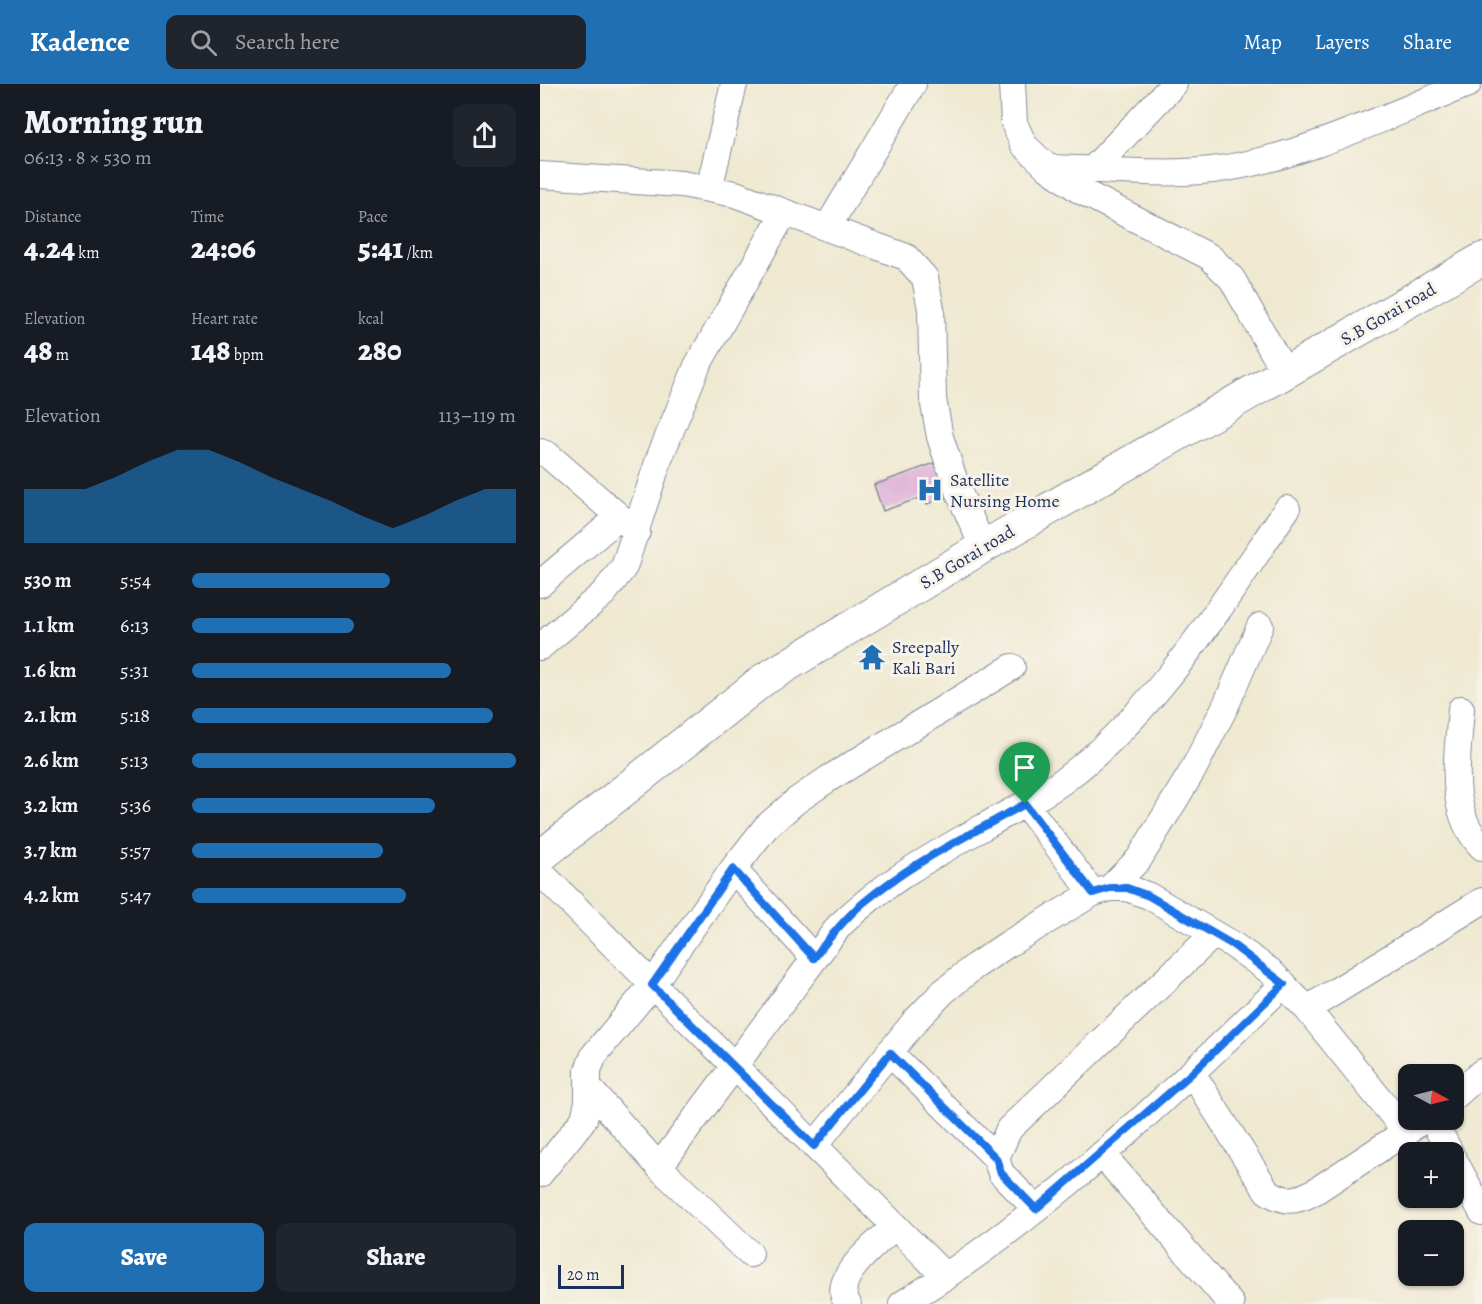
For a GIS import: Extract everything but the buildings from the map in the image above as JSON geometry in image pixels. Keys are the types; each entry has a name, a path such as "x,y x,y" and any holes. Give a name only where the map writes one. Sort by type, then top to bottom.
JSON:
{"street":[{"path":"709,189 734,84"},
{"path":"827,228 913,84"},
{"path":"1012,84 1014,123 1024,145 1048,168 1079,190 1210,257 1232,279 1285,373"},
{"path":"1093,169 1174,84"},
{"path":"1048,168 1213,170 1293,151 1468,84"},
{"path":"540,174 682,184 735,194 906,257 925,278 931,309 933,399 940,437 957,488 983,547"},
{"path":"540,647 604,593 624,567 628,525 659,459 697,366 784,213"},
{"name":"S.B Gorai road","path":"540,857 763,680 983,547 1482,259"},
{"path":"540,452 548,455 628,525"},
{"path":"659,1167 736,1068 839,926 885,885 1063,781 1117,733 1157,690 1200,635 1287,509"},
{"path":"540,584 628,525"},
{"path":"814,1146 943,992 975,966 1102,890 1139,859 1193,770 1231,696 1260,626"},
{"path":"540,1174 584,1119 589,1088 588,1070 594,1054 652,985 733,869 766,827 796,801 1012,667"},
{"path":"1461,709 1458,804 1465,824 1482,847"},
{"path":"1025,804 1102,890"},
{"path":"733,869 814,958"},
{"path":"540,872 946,1277"},
{"path":"1102,890 1127,888 1149,896 1254,959 1284,984 1398,1107"},
{"path":"1307,1009 1482,901"},
{"path":"996,1158 1009,1129 1214,934"},
{"path":"902,1304 946,1277 1036,1209 1102,1154 1192,1073 1284,984"},
{"path":"890,1053 996,1158 1001,1173 1036,1209"},
{"path":"1464,1088 1482,1072"},
{"path":"1192,1073 1267,1191 1283,1201 1298,1200 1314,1192 1410,1130"},
{"path":"589,1088 659,1167 750,1254"},
{"path":"1102,1154 1231,1304"},
{"path":"1464,1175 1478,1195"},
{"path":"848,1304 842,1289 845,1277 895,1226"}],"place":[{"name":"Satellite Nursing Home","path":"930,490"},
{"name":"Sreepally Kali Bari","path":"872,657"}],"route":[{"path":"1025,804 1093,893 1110,888 1127,888 1149,896 1233,945 1270,971 1284,984 1192,1073 1036,1209 1001,1173 996,1158 890,1053 814,1146 652,985 733,869 814,958 839,926 885,885 1025,804"}]}
